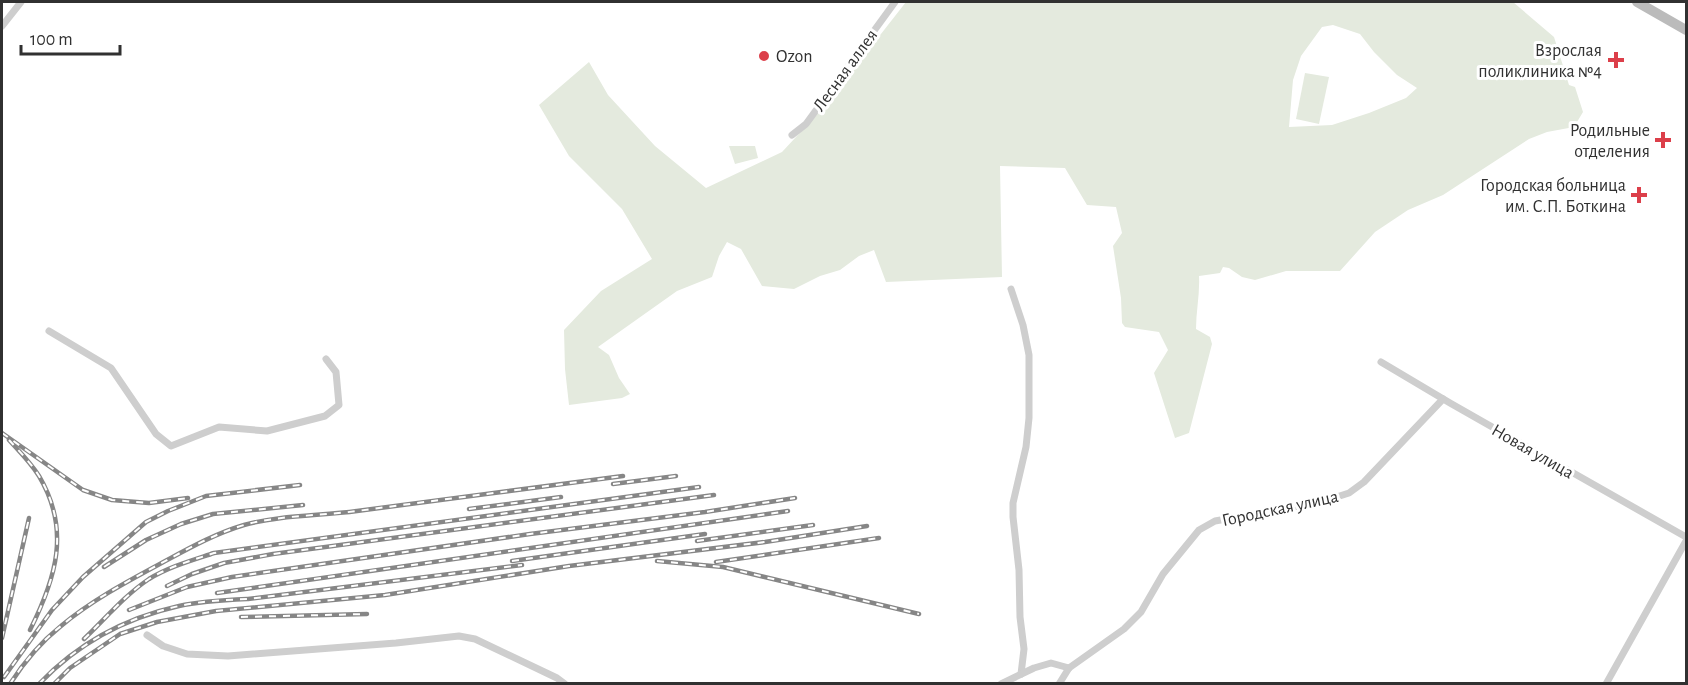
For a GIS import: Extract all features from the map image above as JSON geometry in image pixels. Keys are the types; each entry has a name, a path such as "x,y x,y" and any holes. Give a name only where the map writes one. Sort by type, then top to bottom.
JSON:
{"main road":[{"path":"1637,2 1686,30"}],"street":[{"path":"2,26 21,2"},
{"name":"Лесная аллея","path":"792,135 806,124 895,2"},
{"path":"1011,289 1023,325 1029,355 1030,389 1026,447 1013,502 1024,649 1020,674"},
{"path":"49,331 111,368 156,434 171,446 219,427 267,430 325,416 339,405 336,372 326,359"},
{"name":"Новая улица","path":"1381,362 1686,539"},
{"name":"Городская улица","path":"1069,668 1124,629 1141,612 1163,574 1199,530 1215,521 1251,513 1293,508 1349,493 1364,482 1443,399"},
{"path":"1606,684 1686,539"},
{"path":"147,635 163,646 187,654 228,656 459,636 475,639 565,684"},
{"path":"1001,684 1020,674 1051,663 1069,668 1059,684"}],"shaded area":[{"path":"906,2 1513,2 1554,37 1569,85 1575,87 1583,112 1574,127 1547,132 1529,139 1443,195 1408,210 1375,232 1340,271 1286,271 1255,280 1242,277 1229,268 1223,267 1220,273 1199,276 1196,329 1210,337 1212,344 1189,433 1175,438 1154,373 1168,350 1159,332 1125,327 1122,323 1121,298 1113,246 1122,233 1116,207 1087,205 1065,168 1000,166 1002,277 886,282 874,250 859,256 840,270 820,276 794,289 762,286 741,249 727,242 719,256 712,277 677,291 598,347 609,355 619,378 630,394 622,398 569,405 564,330 601,291 652,259 622,209 569,156 539,105 589,62 608,95 655,146 706,188 782,152 823,108","holes":["1333,25 1360,34 1397,75 1417,88 1406,98 1332,125 1289,127 1293,80 1301,56 1322,27"]},
{"path":"1305,73 1329,77 1319,124 1296,119"},
{"path":"729,146 755,146 758,158 735,164"}],"railway":[{"path":"2,433 83,490 112,500 149,503 188,498"},
{"path":"9,440 39,476 49,496 55,516 57,535 53,573 30,630"},
{"path":"10,684 40,646 86,607 178,554 234,528 272,519 357,511 623,476"},
{"path":"613,484 676,476"},
{"path":"4,677 52,610 83,577 146,522 206,496 300,485"},
{"path":"84,639 123,600 149,579 172,567 214,553 699,487"},
{"path":"167,586 224,563 273,554 714,495"},
{"path":"469,509 561,497"},
{"path":"129,610 187,587 232,577 795,498"},
{"path":"104,567 146,540 181,524 213,514 303,505"},
{"path":"217,593 788,511"},
{"path":"2,638 29,518"},
{"path":"697,541 813,525"},
{"path":"54,684 70,668 120,634 157,622 216,611 385,595 569,566 765,542 867,526"},
{"path":"512,561 705,534"},
{"path":"716,562 879,538"},
{"path":"657,561 723,567 919,614"},
{"path":"39,684 69,657 103,634 121,625 179,606 522,565"},
{"path":"241,617 367,614"}],"place":[{"name":"Ozon","path":"764,56"},
{"name":"Взрослая поликлиника №4","path":"1616,60"},
{"name":"Родильные отделения","path":"1663,140"},
{"name":"Городская больница им. С.П. Боткина","path":"1639,195"}]}
